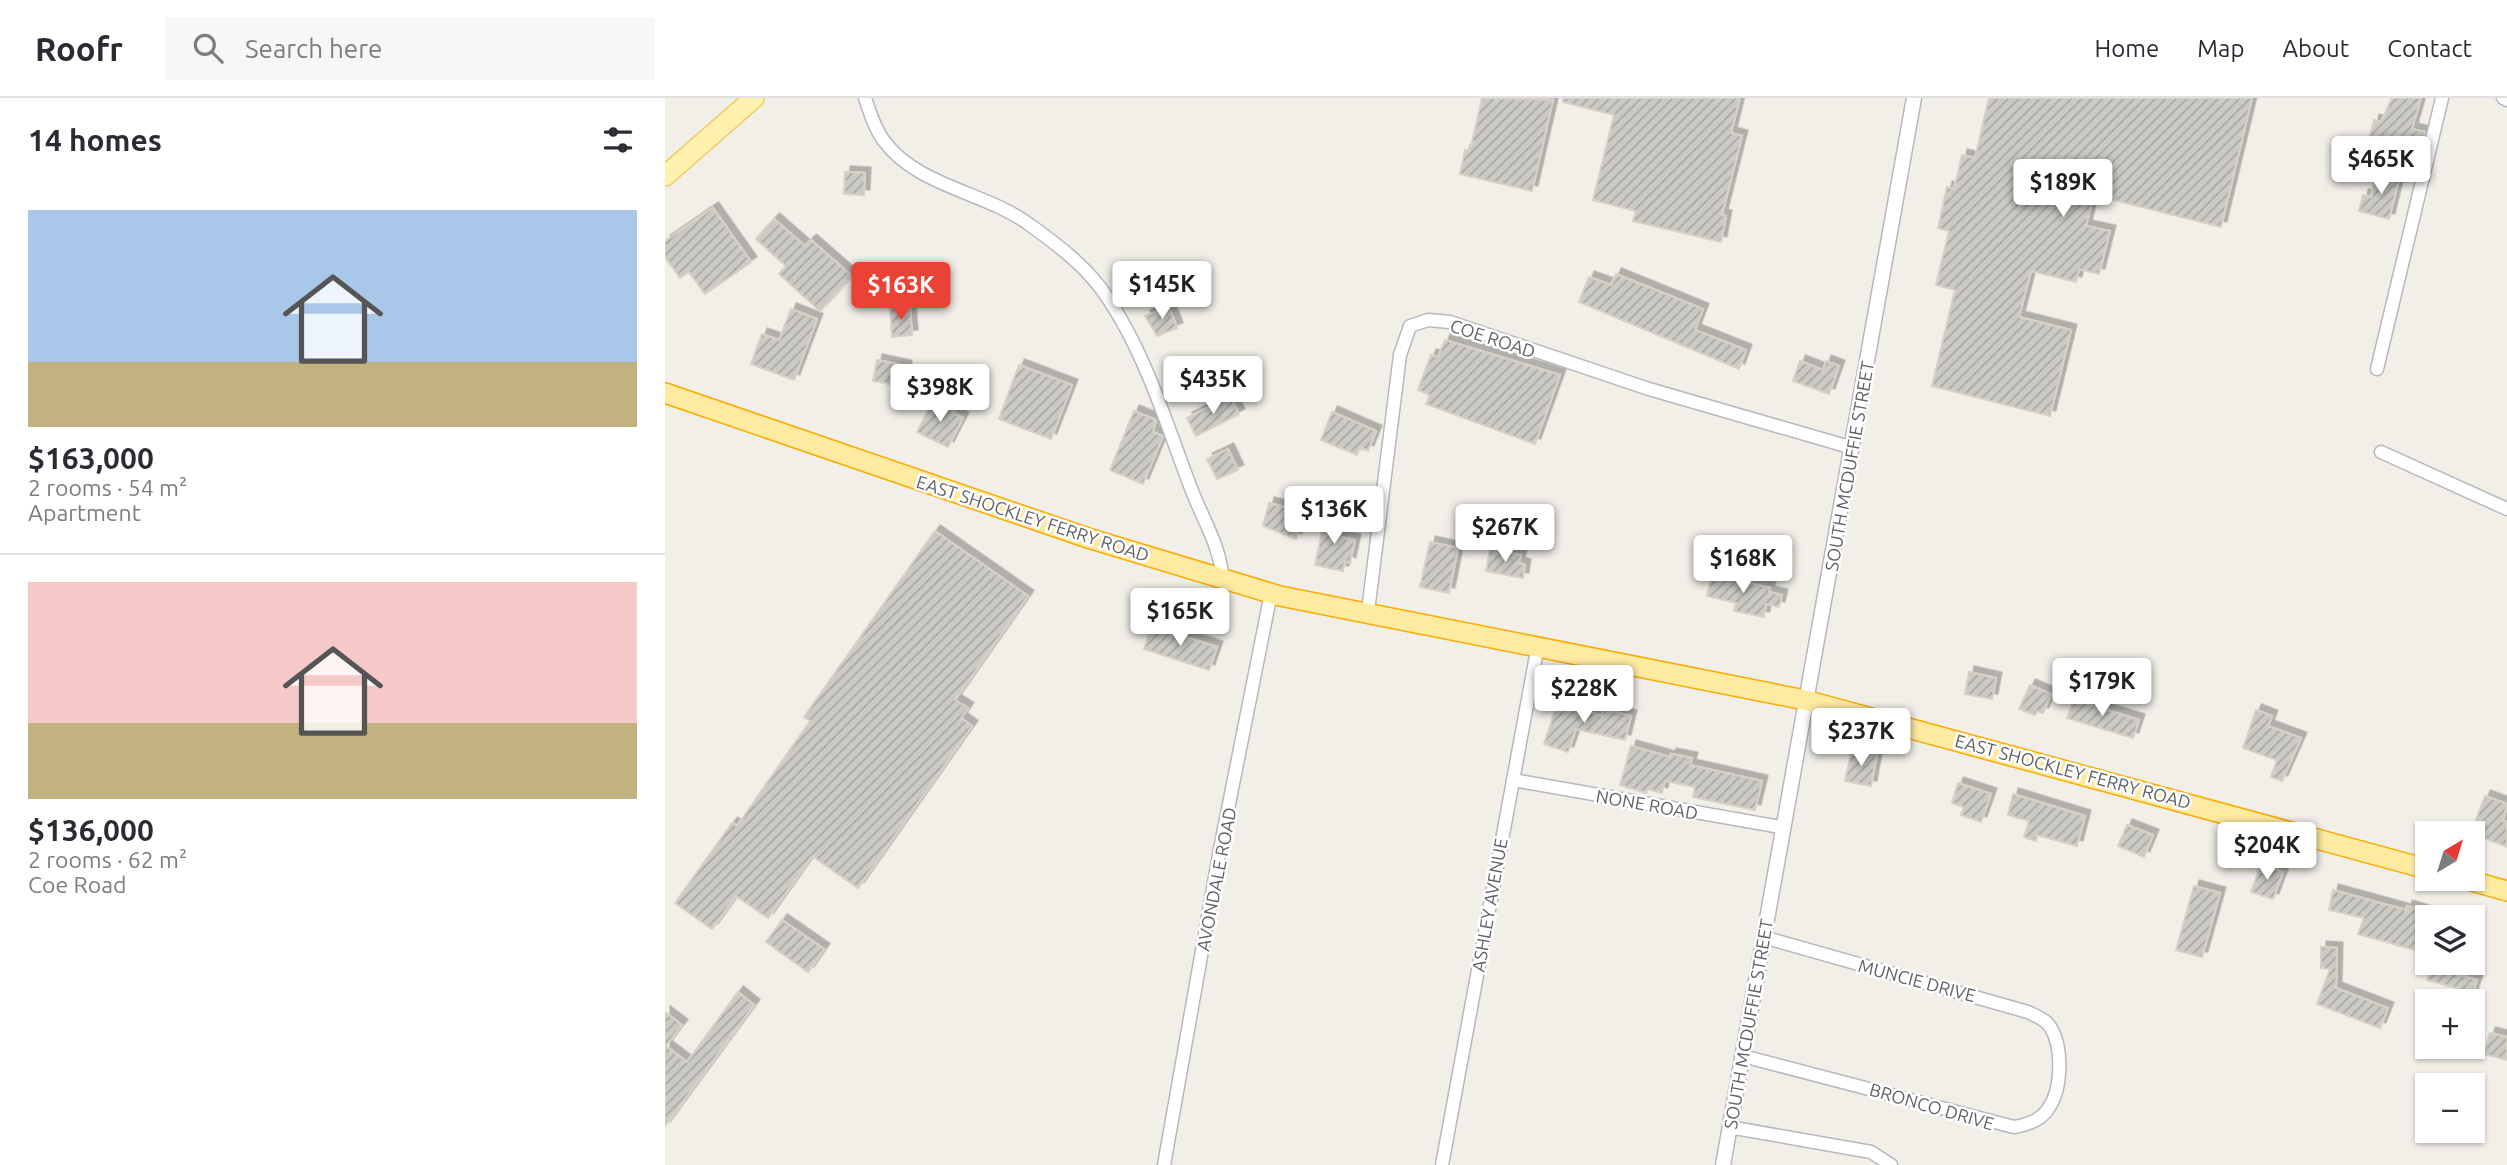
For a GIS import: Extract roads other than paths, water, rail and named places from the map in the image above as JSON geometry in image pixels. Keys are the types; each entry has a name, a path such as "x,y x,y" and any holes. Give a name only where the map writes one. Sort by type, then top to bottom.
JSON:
{"highway":[{"name":"EAST SHOCKLEY FERRY ROAD","path":"665,393 1071,533 1271,593 1805,700 2415,866"},
{"path":"2485,885 2507,891"}],"main road":[{"path":"665,176 706,144 754,98"}],"street":[{"path":"865,98 883,140 895,155 911,166 983,198 1028,223 1087,272 1106,294 1133,343 1193,495 1220,551 1223,580"},
{"name":"SOUTH MCDUFFIE STREET","path":"1723,1165 1781,827 1853,448 1914,98"},
{"path":"2377,369 2442,98"},
{"name":"COE ROAD","path":"1367,611 1400,355 1410,326 1427,320 1450,322 1649,390 1853,448"},
{"path":"2381,452 2507,509"},
{"name":"AVONDALE ROAD","path":"1164,1165 1220,849 1271,593"},
{"name":"ASHLEY AVENUE","path":"1442,1165 1538,645"},
{"name":"NONE ROAD","path":"1513,780 1781,827"},
{"name":"MUNCIE DRIVE","path":"1763,937 2028,1012 2050,1026 2057,1041"},
{"name":"BRONCO DRIVE","path":"1743,1056 2014,1127 2028,1125 2047,1112 2053,1100 2059,1068 2057,1041"},
{"path":"1730,1127 1871,1152 1891,1165"}]}
